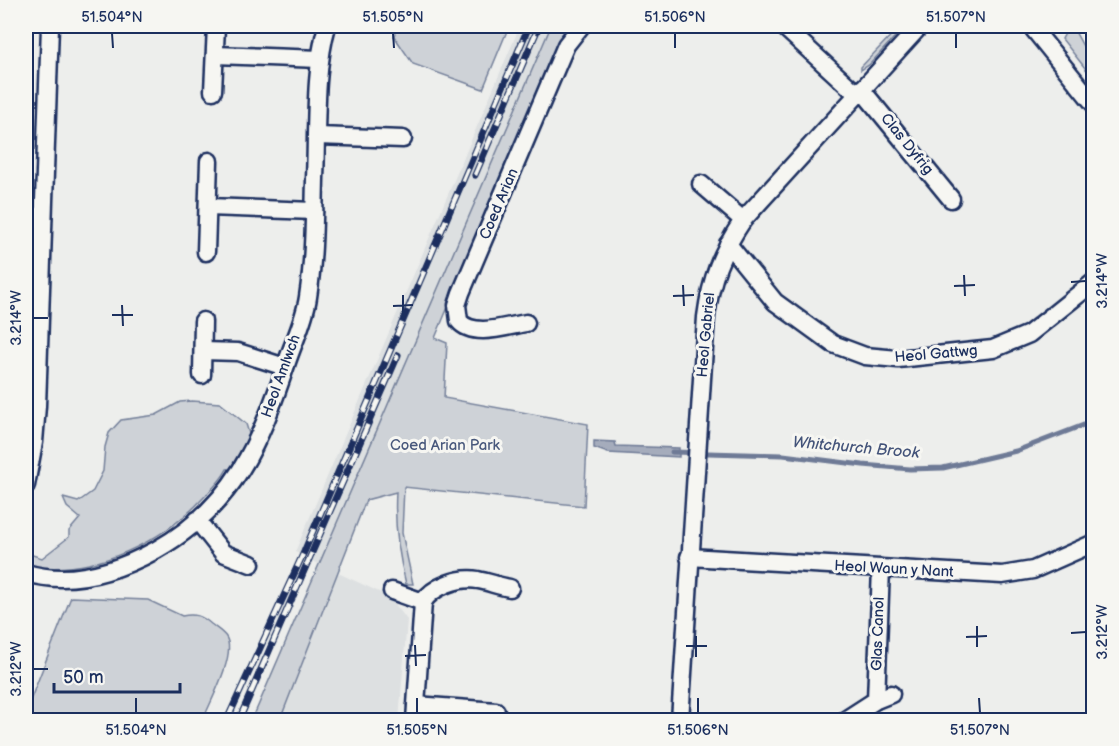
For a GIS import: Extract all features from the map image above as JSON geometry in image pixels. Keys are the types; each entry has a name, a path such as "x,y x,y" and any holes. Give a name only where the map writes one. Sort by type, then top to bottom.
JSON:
{"street":[{"path":"26,485 37,406 33,296 50,26"},
{"path":"213,91 216,26"},
{"name":"Heol Amlwch","path":"26,573 57,579 79,578 109,570 149,554 185,532 231,485 250,456 268,416 308,300 320,59 327,26"},
{"name":"Coed Arian","path":"526,322 482,330 468,328 459,321 457,305 566,45 581,26"},
{"name":"Clas Dyfrig","path":"783,26 859,92 951,199"},
{"name":"Heol Gabriel","path":"680,720 695,468 709,293 712,280 728,244 743,220 920,26"},
{"path":"1031,26 1094,104"},
{"path":"215,55 320,59"},
{"path":"317,136 403,139"},
{"path":"206,252 209,161"},
{"path":"701,184 743,220"},
{"path":"208,207 314,211"},
{"name":"Heol Gattwg","path":"728,244 776,302 833,344 865,356 898,358 993,349 1029,334 1094,282"},
{"path":"202,375 203,321"},
{"path":"203,351 238,352 285,367"},
{"path":"197,520 223,553 251,564"},
{"name":"Heol Waun y Nant","path":"689,557 984,574 1015,573 1050,564 1094,543"},
{"name":"Glas Canol","path":"845,720 883,697 881,568"},
{"path":"496,711 415,713 423,602 428,594 435,590 466,579 510,588"},
{"path":"392,591 423,602"}],"shaded area":[{"path":"520,26 551,26 320,565 295,552"},
{"path":"338,573 390,597 407,620 399,720 280,720"}],"green space":[{"path":"397,26 509,26 483,89 413,64 394,36"},
{"name":"Coed Arian Park","path":"551,26 566,26 435,338 447,343 444,398 588,424 584,506 404,487 402,533 413,584 406,584 397,539 396,492 366,500 280,720 252,720"},
{"path":"900,26 905,26 869,65 861,70 861,67"},
{"path":"1069,26 1072,26 1093,59 1093,78 1062,39"},
{"path":"180,402 220,403 246,424 257,459 253,468 227,469 216,485 190,511 150,540 127,551 80,566 55,568 31,566 26,560 26,553 42,558 69,537 69,531 80,518 67,507 63,498 78,502 93,491 103,471 109,433 121,420 156,415"},
{"path":"71,597 148,600 182,616 201,617 223,633 228,645 228,655 203,720 26,720 26,711"}],"water":[{"path":"594,441 615,442 616,446 679,448 679,457 608,453 594,448"}],"waterway":[{"name":"Whitchurch Brook","path":"672,452 783,455 910,469 943,468 1016,451 1094,421"}],"railway":[{"path":"227,720 304,552 529,26"},
{"path":"475,175 539,26"},
{"path":"239,720 398,355"}]}
